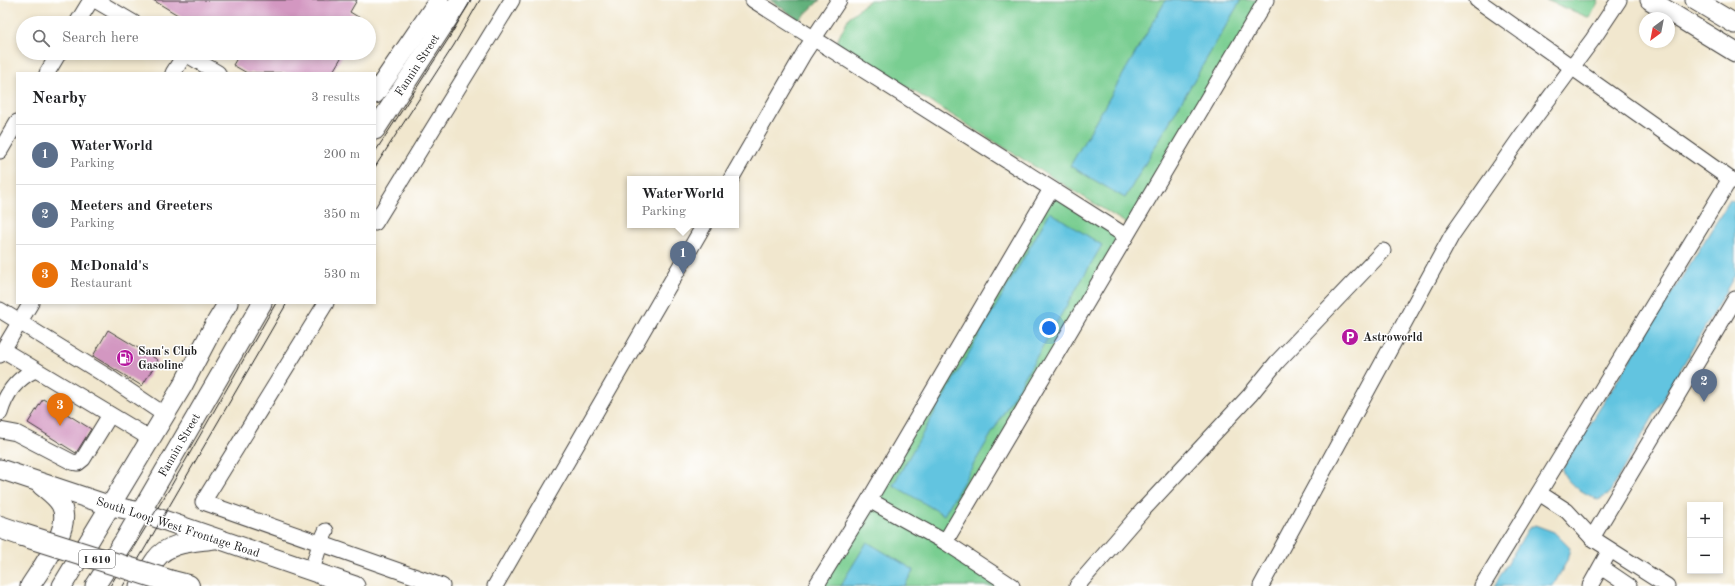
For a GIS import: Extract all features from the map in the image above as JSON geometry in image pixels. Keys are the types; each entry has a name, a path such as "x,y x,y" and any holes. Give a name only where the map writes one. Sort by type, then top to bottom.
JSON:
{"highway":[{"name":"I 610","path":"0,527 181,585"}],"main road":[{"name":"Fannin Street","path":"376,93 439,0"},
{"name":"Fannin Street","path":"376,128 460,0"},
{"path":"1650,0 1735,52"},
{"path":"1695,0 1735,24"},
{"path":"62,586 191,372 214,326 227,304"},
{"name":"Fannin Street","path":"95,586 261,304"},
{"name":"South Loop West Frontage Road","path":"0,469 111,506 140,512 356,586"},
{"path":"30,586 58,539 64,522 63,510 58,500 38,481"},
{"path":"139,586 156,559 165,550 177,545 217,538"}],"lane":[{"path":"81,16 91,0"},
{"path":"95,0 122,16"},
{"path":"376,221 512,0"},
{"path":"753,0 1126,236"},
{"path":"733,176 813,39 839,0"},
{"path":"945,542 1266,0"},
{"path":"1477,0 1732,180 1482,586"},
{"path":"1261,586 1452,235 1619,0"},
{"path":"48,72 55,60"},
{"path":"174,72 181,60"},
{"path":"197,60 216,72"},
{"path":"0,150 16,124"},
{"path":"816,586 869,500 1051,189"},
{"path":"495,586 702,228"},
{"path":"1077,586 1139,515 1250,395 1276,362 1383,251"},
{"path":"1592,538 1735,299"},
{"path":"30,304 1,352 35,370 151,440"},
{"path":"325,304 203,502 323,537 442,586"},
{"path":"0,310 113,380 165,415"},
{"path":"0,413 10,391 19,380 35,370"},
{"path":"0,430 9,431 72,462 78,463 83,459 110,415"},
{"path":"1539,493 1567,511 1592,538 1667,586"},
{"path":"869,500 945,542 1012,586"},
{"path":"312,570 323,537"},
{"path":"1590,586 1610,550"},
{"path":"1601,567 1629,586"}],"green space":[{"path":"770,0 820,0 799,20"},
{"path":"870,0 1264,0 1132,227 836,43 849,17"},
{"path":"1546,0 1599,0 1590,18"},
{"path":"1051,189 1126,236 945,542 1011,586 816,586"}],"water":[{"path":"1166,0 1241,0 1125,198 1070,166"},
{"path":"1730,200 1735,202 1735,275 1608,495 1598,500 1571,484 1564,475 1562,469"},
{"path":"1050,212 1102,245 944,515 893,485"},
{"path":"1535,525 1554,532 1570,548 1567,561 1553,586 1494,586 1528,529"},
{"path":"867,542 914,570 904,586 840,586"}],"building":[{"path":"153,0 357,0 350,12 357,16 179,16"},
{"path":"236,60 340,60 333,72 245,72 233,65"},
{"name":"Sam's Club Gasoline","path":"108,330 158,360 142,386 93,356"},
{"path":"43,399 91,429 76,453 28,423"}],"tram line":[{"path":"376,150 449,38 471,0"},
{"path":"376,165 454,45 480,0"},
{"path":"110,586 171,486 275,304"},
{"path":"123,586 286,304"}],"place":[{"name":"WaterWorld","path":"683,274"},
{"name":"Astroworld","path":"1350,337"},
{"name":"Sam's Club Gasoline","path":"125,358"},
{"name":"Meeters and Greeters","path":"1704,402"},
{"name":"McDonald's","path":"60,426"}]}
